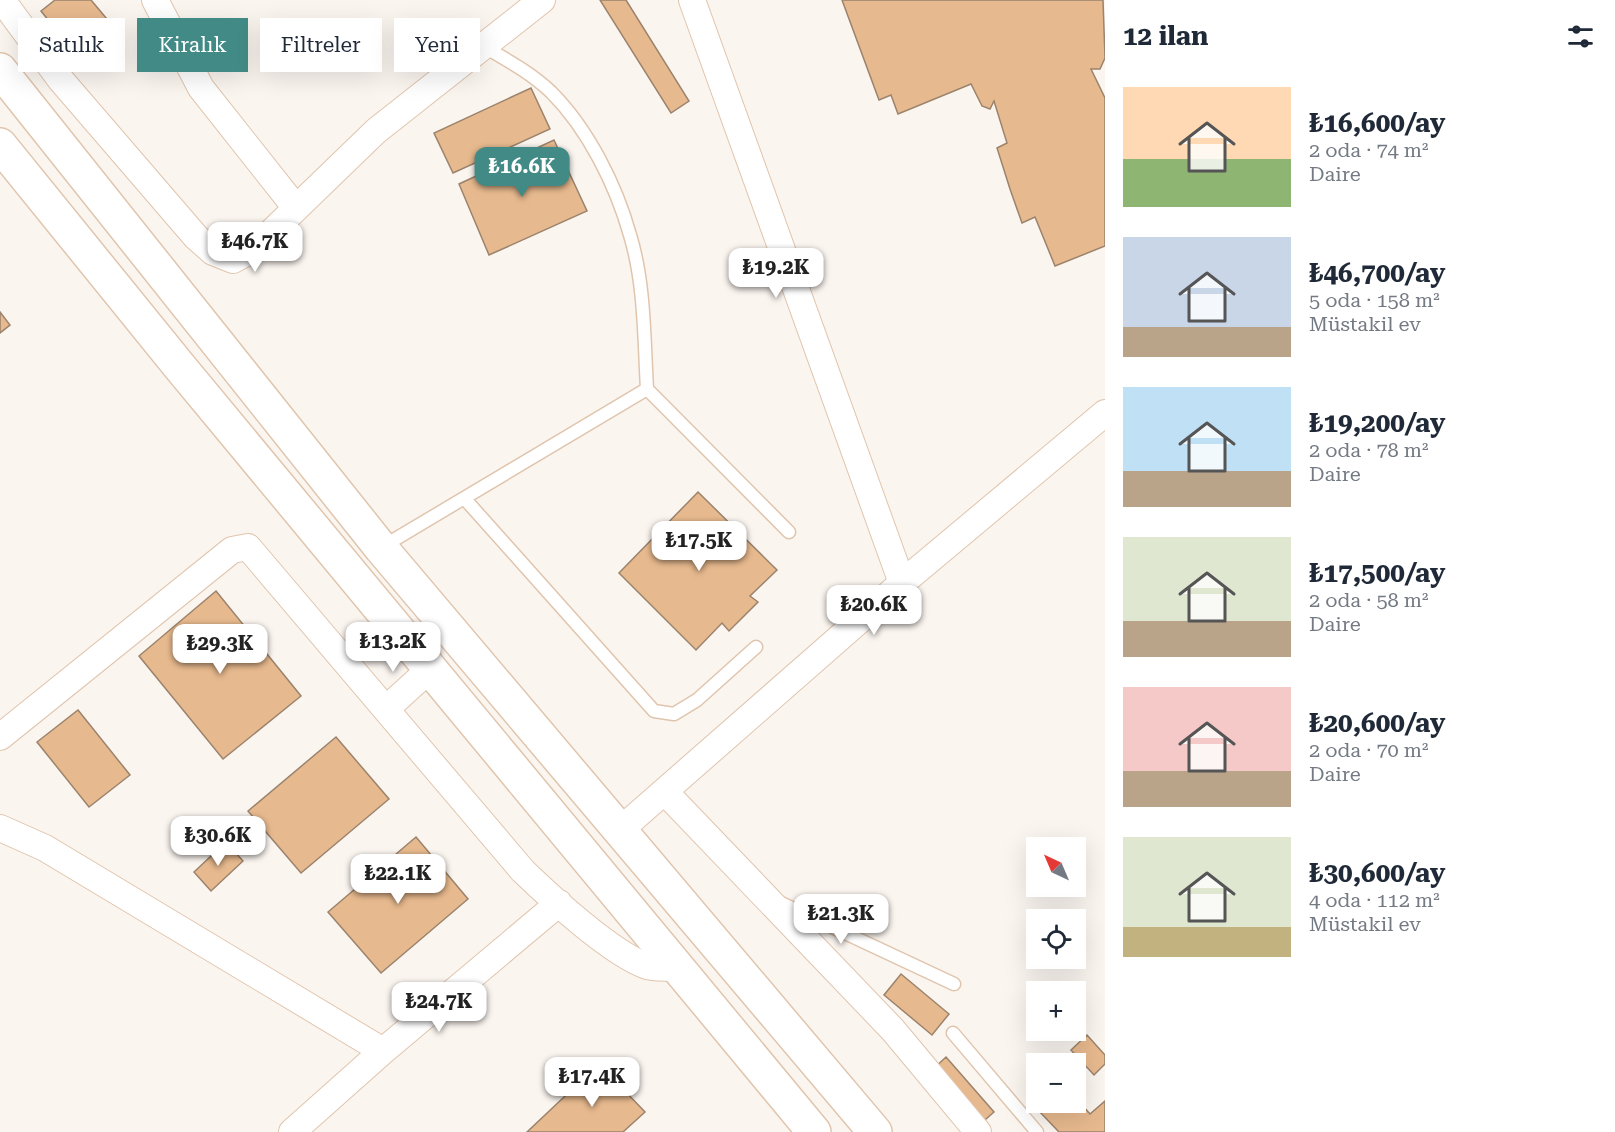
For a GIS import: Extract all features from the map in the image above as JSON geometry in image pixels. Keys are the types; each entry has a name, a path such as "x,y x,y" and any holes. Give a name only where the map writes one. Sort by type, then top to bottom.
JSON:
{"main road":[{"path":"0,70 381,548 875,1132"},
{"path":"0,145 814,1132"}],"street":[{"path":"2,0 60,79 196,237 213,252 233,260 255,248 376,130 542,0"},
{"path":"155,0 201,88 296,208"},
{"path":"692,0 902,583"},
{"path":"619,831 902,583 1105,413"},
{"path":"0,737 232,550 248,547 522,871 626,956 649,966 679,968"},
{"path":"386,709 430,669"},
{"path":"665,792 892,1030 978,1132"},
{"path":"0,828 45,848 383,1052"},
{"path":"292,1132 559,903"}],"lane":[{"path":"483,46 527,72 552,93 596,154 631,236 642,310 647,389 789,532"},
{"path":"381,548 647,389"},
{"path":"464,498 654,711 674,714 697,700 756,647"},
{"path":"761,893 954,984"},
{"path":"953,1033 1037,1132"}],"building":[{"path":"55,0 91,0 106,18 47,18 41,11"},
{"path":"600,0 626,0 689,101 671,113"},
{"path":"842,0 1103,0 1105,58 1100,69 1091,69 1105,98 1105,246 1055,266 1035,217 1022,223 997,148 1007,143 994,101 990,109 982,106 971,84 898,114 891,95 879,100"},
{"path":"531,88 550,129 453,173 434,133"},
{"path":"554,140 587,211 489,255 459,184"},
{"path":"0,312 10,325 0,333"},
{"path":"698,492 777,570 750,596 758,602 729,631 722,623 696,650 619,573"},
{"path":"216,591 301,696 223,759 139,656"},
{"path":"78,710 130,775 89,807 37,742"},
{"path":"336,737 389,799 301,873 248,811"},
{"path":"416,837 468,899 381,973 328,912"},
{"path":"226,842 243,861 211,891 194,872"},
{"path":"901,974 949,1014 932,1035 884,995"},
{"path":"1086,1036 1105,1055 1105,1064 1094,1075 1086,1066 1086,1053 1074,1053 1071,1050 1081,1041 1086,1041"},
{"path":"946,1057 994,1112 977,1127 930,1072"},
{"path":"599,1064 645,1112 623,1132 527,1132"},
{"path":"1105,1101 1105,1132 1059,1132 1041,1113 1086,1113 1086,1109 1090,1114"}]}
